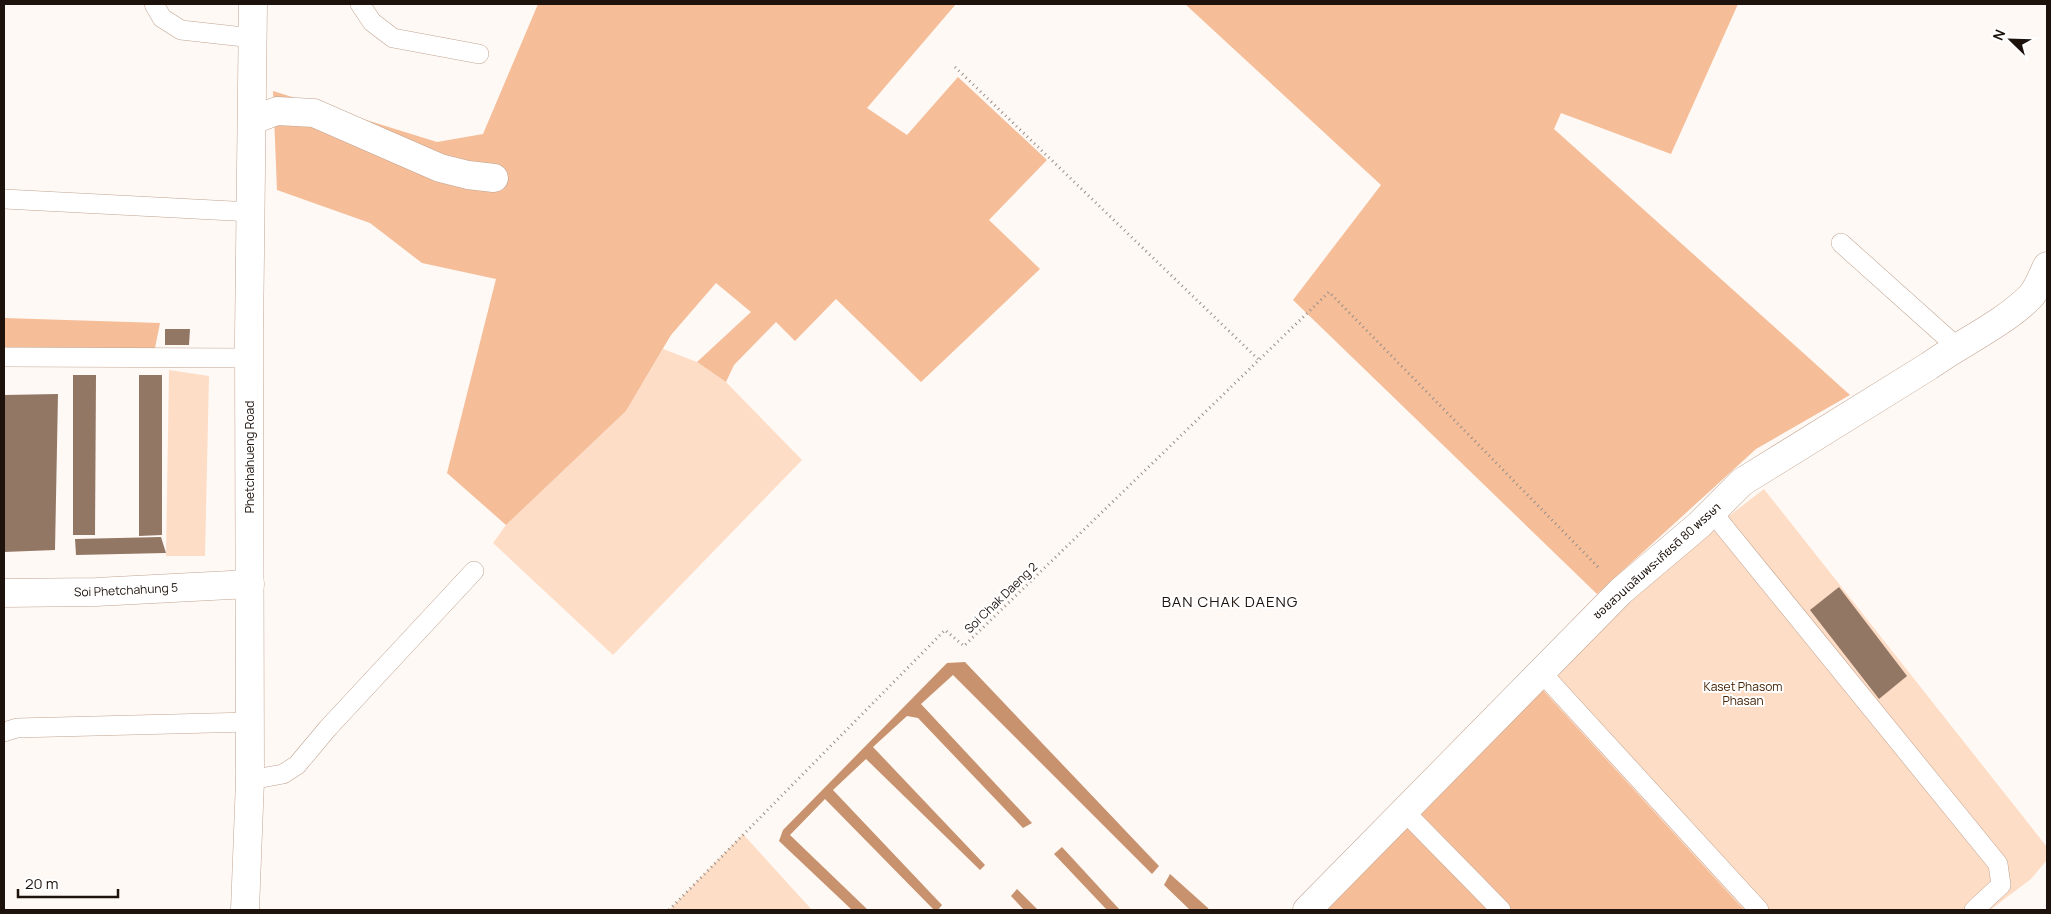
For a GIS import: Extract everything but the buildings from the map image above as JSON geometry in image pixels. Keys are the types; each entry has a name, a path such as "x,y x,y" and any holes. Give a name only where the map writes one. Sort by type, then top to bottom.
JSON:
{"street":[{"name":"Phetchahueng Road","path":"245,910 250,780 249,358 254,4"},
{"path":"252,120 277,111 314,113 440,168 468,175 494,178"},
{"name":"ซอยสวนเฉลิมพระเกียรติ 80 พรรษา","path":"1307,910 1621,590 1712,512 1742,482 1929,366 1956,346 1993,326 2032,296 2047,266"},
{"name":"Soi Phetchahung 5","path":"4,593 96,592 250,584"}],"lane":[{"path":"154,4 162,18 181,30 253,38"},
{"path":"360,4 372,22 393,38 479,54"},
{"path":"4,199 252,212"},
{"path":"1841,243 1956,346"},
{"path":"4,357 249,358"},
{"path":"1712,512 1998,864 2001,885 1974,910"},
{"path":"250,780 283,774 297,765 328,728 474,570"},
{"path":"1541,672 1759,910"},
{"path":"4,732 17,728 250,722"},
{"path":"1404,812 1502,910"}],"path":[{"path":"955,67 1258,359"},
{"name":"Soi Chak Daeng 2","path":"669,910 945,630 964,646 1329,292 1621,590"}],"green space":[{"path":"663,349 697,362 726,382 802,460 613,655 493,543 506,525 626,411"},
{"path":"169,370 209,376 205,556 166,556"},
{"name":"Kaset Phasom Phasan","path":"1764,489 2047,847 2047,860 2031,879 1990,910 1744,910 1540,687 1674,558"},
{"path":"743,834 812,910 669,910"}],"shaded area":[{"path":"538,4 956,4 867,108 907,135 958,77 1047,160 989,220 1040,269 921,382 836,299 795,341 776,322 734,365 726,382 697,362 751,312 716,283 671,335 626,411 506,525 447,473 496,279 422,263 370,223 277,190 273,91 437,142 483,134"},
{"path":"1185,4 1738,4 1671,154 1561,113 1554,129 1850,395 1756,449 1597,594 1293,300 1381,185"},
{"path":"4,318 160,323 155,348 4,349"},
{"path":"965,662 1159,866 1152,874 953,675 921,704 1032,823 1023,828 918,718 907,716 873,747 985,865 980,870 866,759 833,790 942,905 938,910 934,910 825,799 790,835 868,910 852,910 779,841 783,830 947,663"},
{"path":"1540,687 1744,910 1327,910"},
{"path":"1062,847 1120,910 1107,910 1054,854"},
{"path":"1170,874 1209,910 1190,910 1164,885"},
{"path":"1017,889 1038,910 1024,910 1011,896"}],"district":[{"name":"BAN CHAK DAENG","path":"1230,602"}]}
